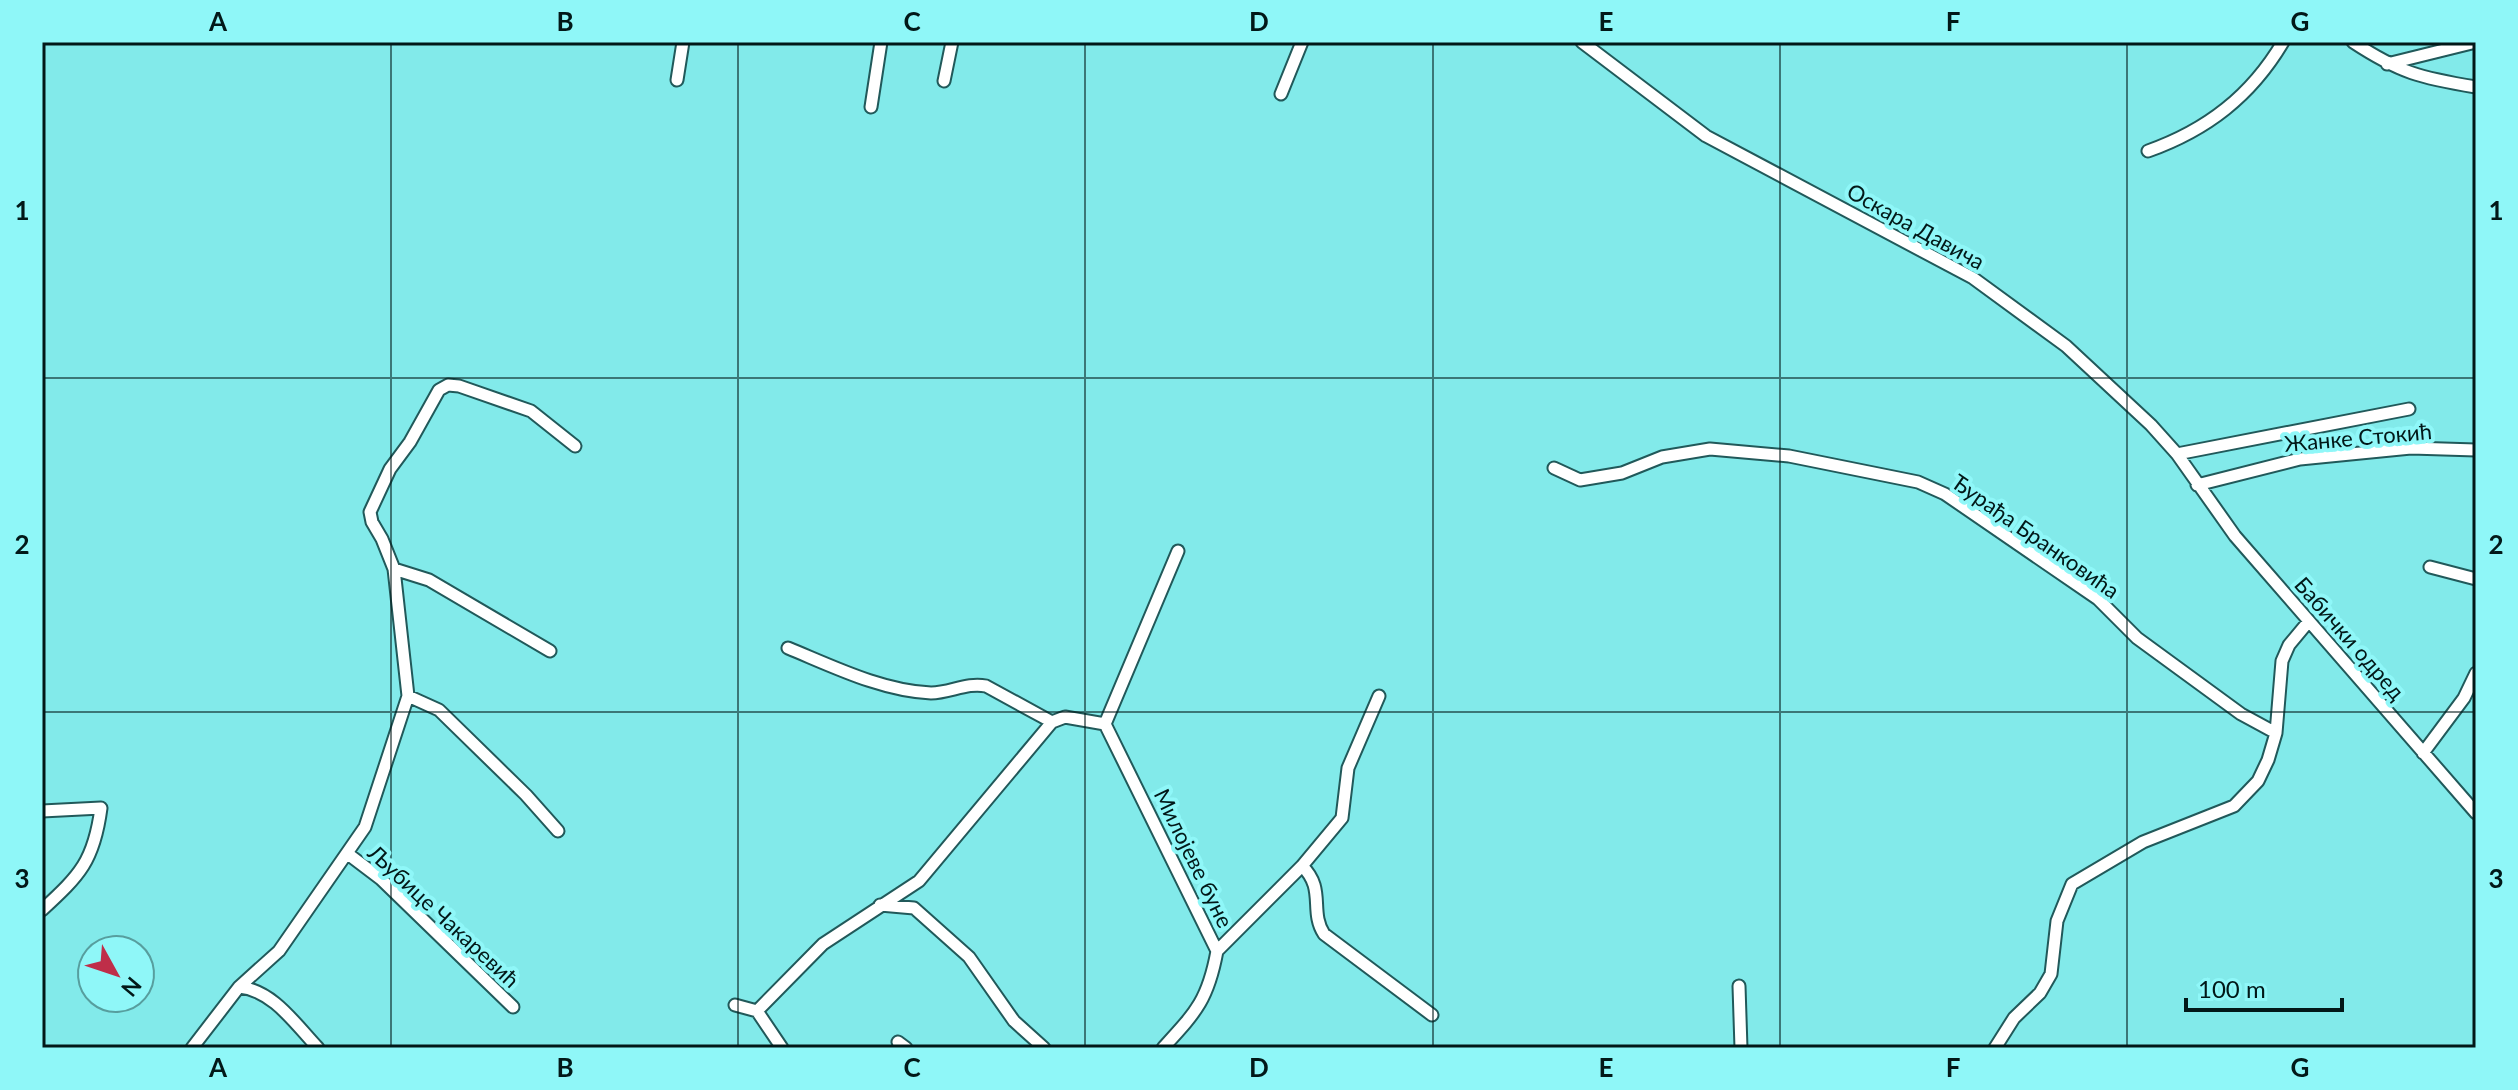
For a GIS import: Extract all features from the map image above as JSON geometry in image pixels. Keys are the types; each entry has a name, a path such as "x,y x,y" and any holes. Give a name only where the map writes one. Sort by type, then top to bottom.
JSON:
{"street":[{"path":"677,80 683,42"},
{"path":"871,107 881,42"},
{"path":"944,81 952,42"},
{"path":"1281,94 1302,42"},
{"name":"Оскара Давича","path":"1582,42 1706,136 1973,278 2066,346 2151,425 2177,454 2197,485"},
{"path":"2148,151 2174,142 2217,118 2250,88 2283,42"},
{"path":"2353,42 2387,64 2423,78 2476,87"},
{"path":"2387,64 2476,42"},
{"path":"192,1048 239,987 279,951 365,827 408,696 394,569 370,512 390,469 410,442 439,390 448,385 459,386 531,411 575,446"},
{"path":"2177,454 2409,409"},
{"name":"Жанке Стокић","path":"2197,485 2300,459 2411,448 2476,450"},
{"name":"Ђурађа Бранковића","path":"1554,468 1580,480 1622,473 1662,457 1710,449 1789,456 1918,482 1945,494 2098,599 2137,638 2241,714 2276,733"},
{"name":"Бабички одред","path":"2197,485 2235,536 2476,813"},
{"path":"757,1011 823,944 919,881 1052,722 1065,717 1105,724 1178,551"},
{"path":"2430,567 2476,579"},
{"path":"394,569 429,580 550,651"},
{"path":"1995,1048 2014,1018 2040,993 2051,974 2057,921 2072,884 2143,842 2234,806 2258,781 2276,733 2282,661 2289,645 2309,621"},
{"path":"788,648 897,689 933,693 975,683 986,686 1052,722"},
{"path":"2423,753 2464,698 2476,673"},
{"path":"408,696 439,710 526,795 558,831"},
{"path":"1217,951 1302,866 1342,818 1348,768 1379,696"},
{"name":"Милојеве буне","path":"1105,724 1217,951 1211,982 1198,1010 1163,1048"},
{"path":"42,811 101,808 91,854 82,870 42,910"},
{"name":"Љубице Чакаревић","path":"348,854 381,879 513,1007"},
{"path":"1302,866 1312,875 1316,886 1318,925 1324,934 1432,1015"},
{"path":"879,905 914,908 969,957 1014,1021 1044,1048"},
{"path":"1739,986 1741,1048"},
{"path":"239,987 250,988 267,997 318,1048"},
{"path":"735,1005 757,1011 782,1048"}]}
